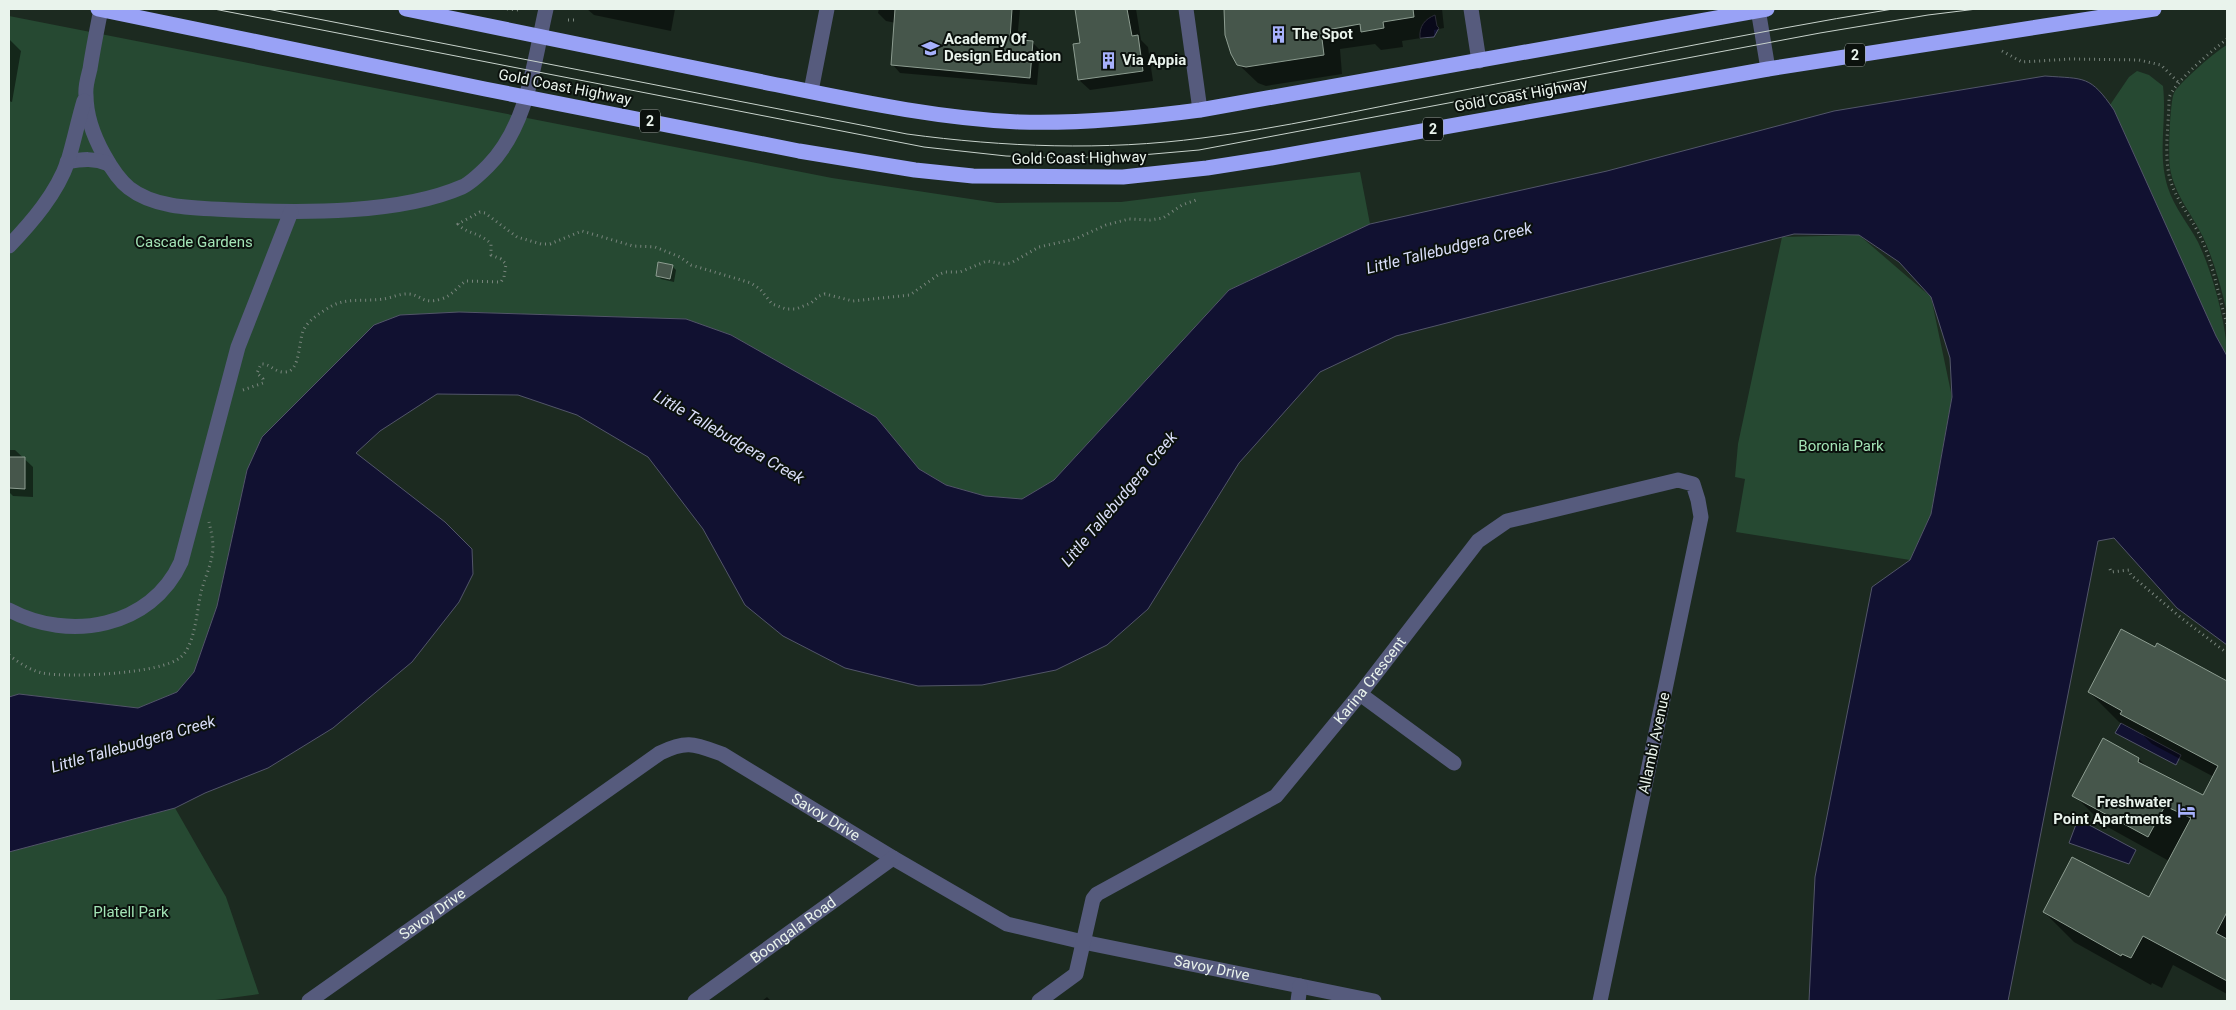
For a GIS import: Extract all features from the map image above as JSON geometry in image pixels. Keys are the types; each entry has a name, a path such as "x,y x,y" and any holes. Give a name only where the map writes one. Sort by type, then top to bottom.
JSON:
{"highway":[{"name":"Gold Coast Highway","path":"100,9 799,152 915,170 973,176 1123,177 1207,168 1271,158 1768,69 2154,9"},
{"path":"406,9 540,38 908,110 974,119 1019,122 1100,121 1200,110 1761,9"}],"street":[{"path":"9,246 30,224 54,188 67,162 86,94 100,9"},
{"path":"86,94 90,123 96,141 109,164 129,188 151,199 193,208 291,212 386,205 442,194 464,186 488,166 509,137 526,97 546,9"},
{"path":"811,91 827,9"},
{"path":"1186,9 1200,110"},
{"path":"1472,9 1479,61"},
{"path":"1761,9 1768,69"},
{"path":"67,162 88,159 109,164"},
{"path":"9,610 33,621 82,627 110,622 134,613 155,599 170,583 176,574 180,562 238,347 291,212"},
{"name":"Karina Crescent","path":"1039,1001 1076,974 1092,899 1097,894 1276,796 1360,694 1478,541 1507,521 1678,480 1693,484"},
{"name":"Allambi Avenue","path":"1600,1001 1701,517 1693,484"},
{"path":"1360,694 1454,763"},
{"name":"Savoy Drive","path":"309,1001 660,753 676,745 695,744 722,754 893,858 1007,924 1083,942 1374,1001"},
{"name":"Boongala Road","path":"695,1001 893,858"},
{"name":"Savoy Drive","path":"322,1001 335,984"},
{"path":"1298,1001 1300,986"}],"path":[{"path":"507,9 520,10"},
{"path":"568,20 575,20"},
{"path":"2227,39 2206,55 2172,90 2169,98 2166,151 2169,175 2176,196 2200,235 2215,272 2227,324"},
{"path":"2002,51 2022,62 2071,59 2139,60 2161,65 2179,83"},
{"path":"225,392 241,391 263,383 264,379 257,373 261,364 266,364 278,371 286,372 292,370 297,361 304,329 318,315 332,305 355,300 384,299 406,294 412,294 423,300 436,300 448,296 466,281 501,282 504,277 506,264 501,259 491,256 491,244 482,235 468,231 458,224 480,212 486,213 517,237 541,244 550,244 582,231 633,246 646,245 655,247 680,257 691,265 751,283 760,289 772,304 786,309 796,309 811,303 819,296 825,294 853,301 910,295 945,272 960,272 987,261 1004,264 1011,263 1051,243 1074,239 1095,229 1129,219 1150,220 1162,218 1182,205 1199,199"},
{"path":"9,655 20,664 41,673 56,675 109,674 145,669 174,663 183,656 192,636 213,547 213,536 205,513 194,510"},
{"path":"2110,570 2111,572 2129,570 2131,576 2227,653"}],"green space":[{"name":"Cascade Gardens","path":"9,16 832,178 997,203 1121,202 1360,172 1370,224 1229,290 1054,480 1022,499 985,496 946,485 919,469 876,417 731,335 686,319 459,312 247,470 217,606 194,672 177,692 138,708 19,694 9,697"},
{"path":"2227,45 2227,313 2217,274 2207,246 2199,228 2175,187 2170,168 2169,153 2170,118 2174,93 2199,67"},
{"path":"2137,71 2149,75 2163,86 2163,162 2168,188 2198,242 2208,268 2222,314 2227,356 2216,336 2110,105 2129,77"},
{"name":"Boronia Park","path":"1859,235 1931,297 1952,397 1931,514 1910,560 1736,532 1745,479 1735,477 1738,444 1782,237"},
{"name":"Platell Park","path":"175,808 226,897 259,994 208,1001 9,1001 9,852"}],"water":[{"path":"1435,15 1439,28 1434,37 1420,38 1423,24"},
{"name":"Little Tallebudgera Creek","path":"2045,76 2086,81 2099,90 2114,110 2216,336 2227,356 2227,645 2177,608 2114,538 2098,541 2008,1001 1809,1001 1815,877 1872,587 1910,560 1931,514 1952,397 1950,358 1931,297 1899,262 1859,235 1794,234 1396,336 1320,372 1239,463 1148,609 1107,645 1056,670 982,685 918,686 845,668 783,636 745,605 703,529 648,457 577,415 518,395 437,394 380,431 356,453 445,522 472,549 473,574 459,602 412,662 333,728 268,768 205,793 175,808 9,852 9,697 19,694 138,708 177,692 194,672 217,606 247,470 262,437 374,325 400,315 459,312 686,319 731,335 876,417 919,469 946,485 985,496 1022,499 1054,480 1229,290 1370,224 1607,171 1834,111"},
{"path":"2121,723 2181,755 2176,765 2115,733"},
{"path":"2078,819 2136,850 2129,864 2069,843"}],"building":[{"path":"895,9 1012,9 1010,39 1033,41 1030,78 891,65"},
{"path":"1075,9 1127,9 1132,36 1138,35 1143,71 1078,80 1073,44 1080,43"},
{"name":"The Spot","path":"1224,9 1413,9 1414,17 1383,22 1384,28 1361,32 1360,24 1321,31 1324,55 1246,67 1237,65 1231,54 1225,35"},
{"path":"658,262 673,265 670,279 656,276"},
{"path":"9,457 25,457 25,489 9,488"},
{"path":"2121,629 2155,647 2157,643 2227,681 2227,912 2216,933 2227,939 2227,981 2143,936 2131,958 2122,954 2121,956 2043,912 2072,857 2149,897 2191,818 2165,806 2148,837 2072,796 2103,738 2139,758 2138,762 2203,795 2218,766 2120,714 2122,711 2088,692"}],"tram line":[{"path":"214,9 924,147 1006,156 1059,158 1130,156 1199,150 1820,33 1977,9"},
{"path":"267,9 907,134 980,142 1054,146 1128,145 1165,142 1262,129 1893,9"}],"place":[{"name":"The Spot","path":"1278,34"},
{"name":"Academy Of Design Education","path":"930,48"},
{"name":"Via Appia","path":"1108,60"},
{"name":"Freshwater Point Apartments","path":"2186,811"}]}
